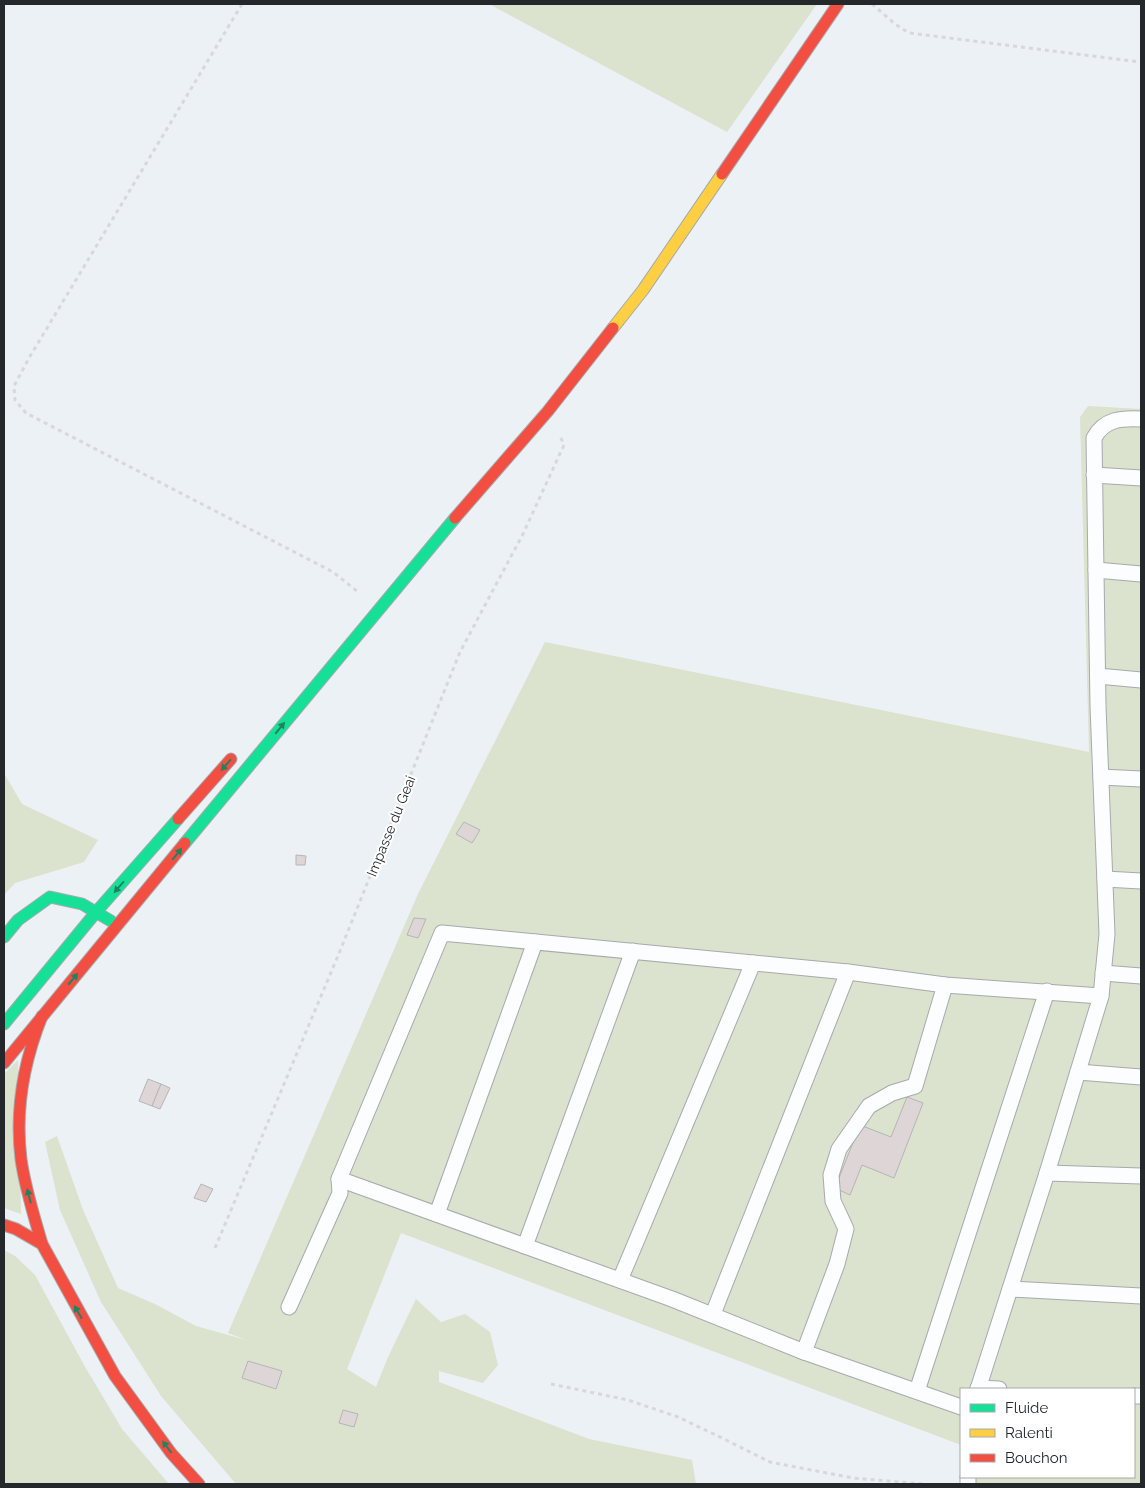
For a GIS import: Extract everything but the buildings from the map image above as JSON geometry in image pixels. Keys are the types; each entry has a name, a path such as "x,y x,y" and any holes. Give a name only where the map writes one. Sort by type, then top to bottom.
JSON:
{"main road":[{"path":"321,661 438,536 548,411 643,290 838,4"},
{"path":"4,1063 438,536"},
{"path":"4,1024 97,911 242,747"},
{"path":"4,938 18,920 50,897 77,901 97,911 118,926"},
{"path":"42,1016 32,1039 20,1104 20,1148 28,1190 42,1244 115,1376 171,1453 199,1484"},
{"path":"4,1225 16,1229 42,1244"}],"lane":[{"path":"978,1388 1101,996 1107,934 1098,676 1094,438 1098,430 1116,419 1141,419"},
{"path":"1094,475 1141,478"},
{"path":"1096,570 1141,574"},
{"path":"1098,676 1141,680"},
{"path":"1101,777 1141,779"},
{"path":"1105,879 1141,881"},
{"path":"289,1307 340,1193 339,1179 442,933 848,972 945,985 1101,996"},
{"path":"437,1214 535,942"},
{"path":"525,1246 633,952"},
{"path":"620,1280 753,963"},
{"path":"713,1314 848,972"},
{"path":"1103,973 1141,976"},
{"path":"804,1352 837,1264 846,1230 833,1201 831,1175 839,1149 868,1106 892,1093 915,1086 945,985"},
{"path":"917,1390 1047,991"},
{"path":"1078,1072 1141,1077"},
{"path":"1047,1173 1141,1176"},
{"path":"339,1179 713,1314 804,1352 960,1407"},
{"path":"1010,1289 1141,1296"}],"path":[{"path":"242,4 29,358 14,386 15,400 26,413 333,572 374,604"},
{"path":"872,4 895,24 909,33 1141,62"},
{"name":"Impasse du Geai","path":"216,1248 340,951 460,652 523,534 564,445 548,411"},
{"path":"550,1384 628,1400 678,1417 770,1462 853,1478 923,1484"}],"green space":[{"path":"489,4 817,4 727,132"},
{"path":"1088,406 1141,409 1141,1484 960,1484 960,1478 1135,1478 1135,1388 960,1388 960,1445 401,1233 347,1369 376,1387 416,1299 441,1322 465,1314 490,1332 498,1365 483,1383 439,1371 439,1382 589,1439 692,1460 696,1484 236,1484 161,1396 101,1302 60,1210 45,1142 57,1136 83,1210 118,1288 157,1305 196,1326 246,1340 228,1333 418,894 545,642 1089,752 1080,417"},
{"path":"4,773 22,804 98,840 84,862 15,883 4,895"},
{"path":"18,1060 21,1214 4,1208 4,1074"},
{"path":"4,1250 15,1256 35,1275 84,1365 122,1429 169,1484 4,1484"}],"traffic: fast":[{"path":"185,843 455,518"},
{"path":"4,1024 97,911 178,819"},
{"path":"4,937 18,920 50,897 82,904 111,921"}],"traffic: slow":[{"path":"613,328 643,290 722,174"}],"traffic: jam":[{"path":"722,174 838,4"},
{"path":"455,518 548,411 613,328"},
{"path":"178,819 231,759"},
{"path":"4,1063 185,843"},
{"path":"42,1016 30,1050 22,1086 19,1122 19,1141 23,1170 42,1244"},
{"path":"4,1225 16,1229 42,1244 115,1376 171,1453 199,1484"}]}
